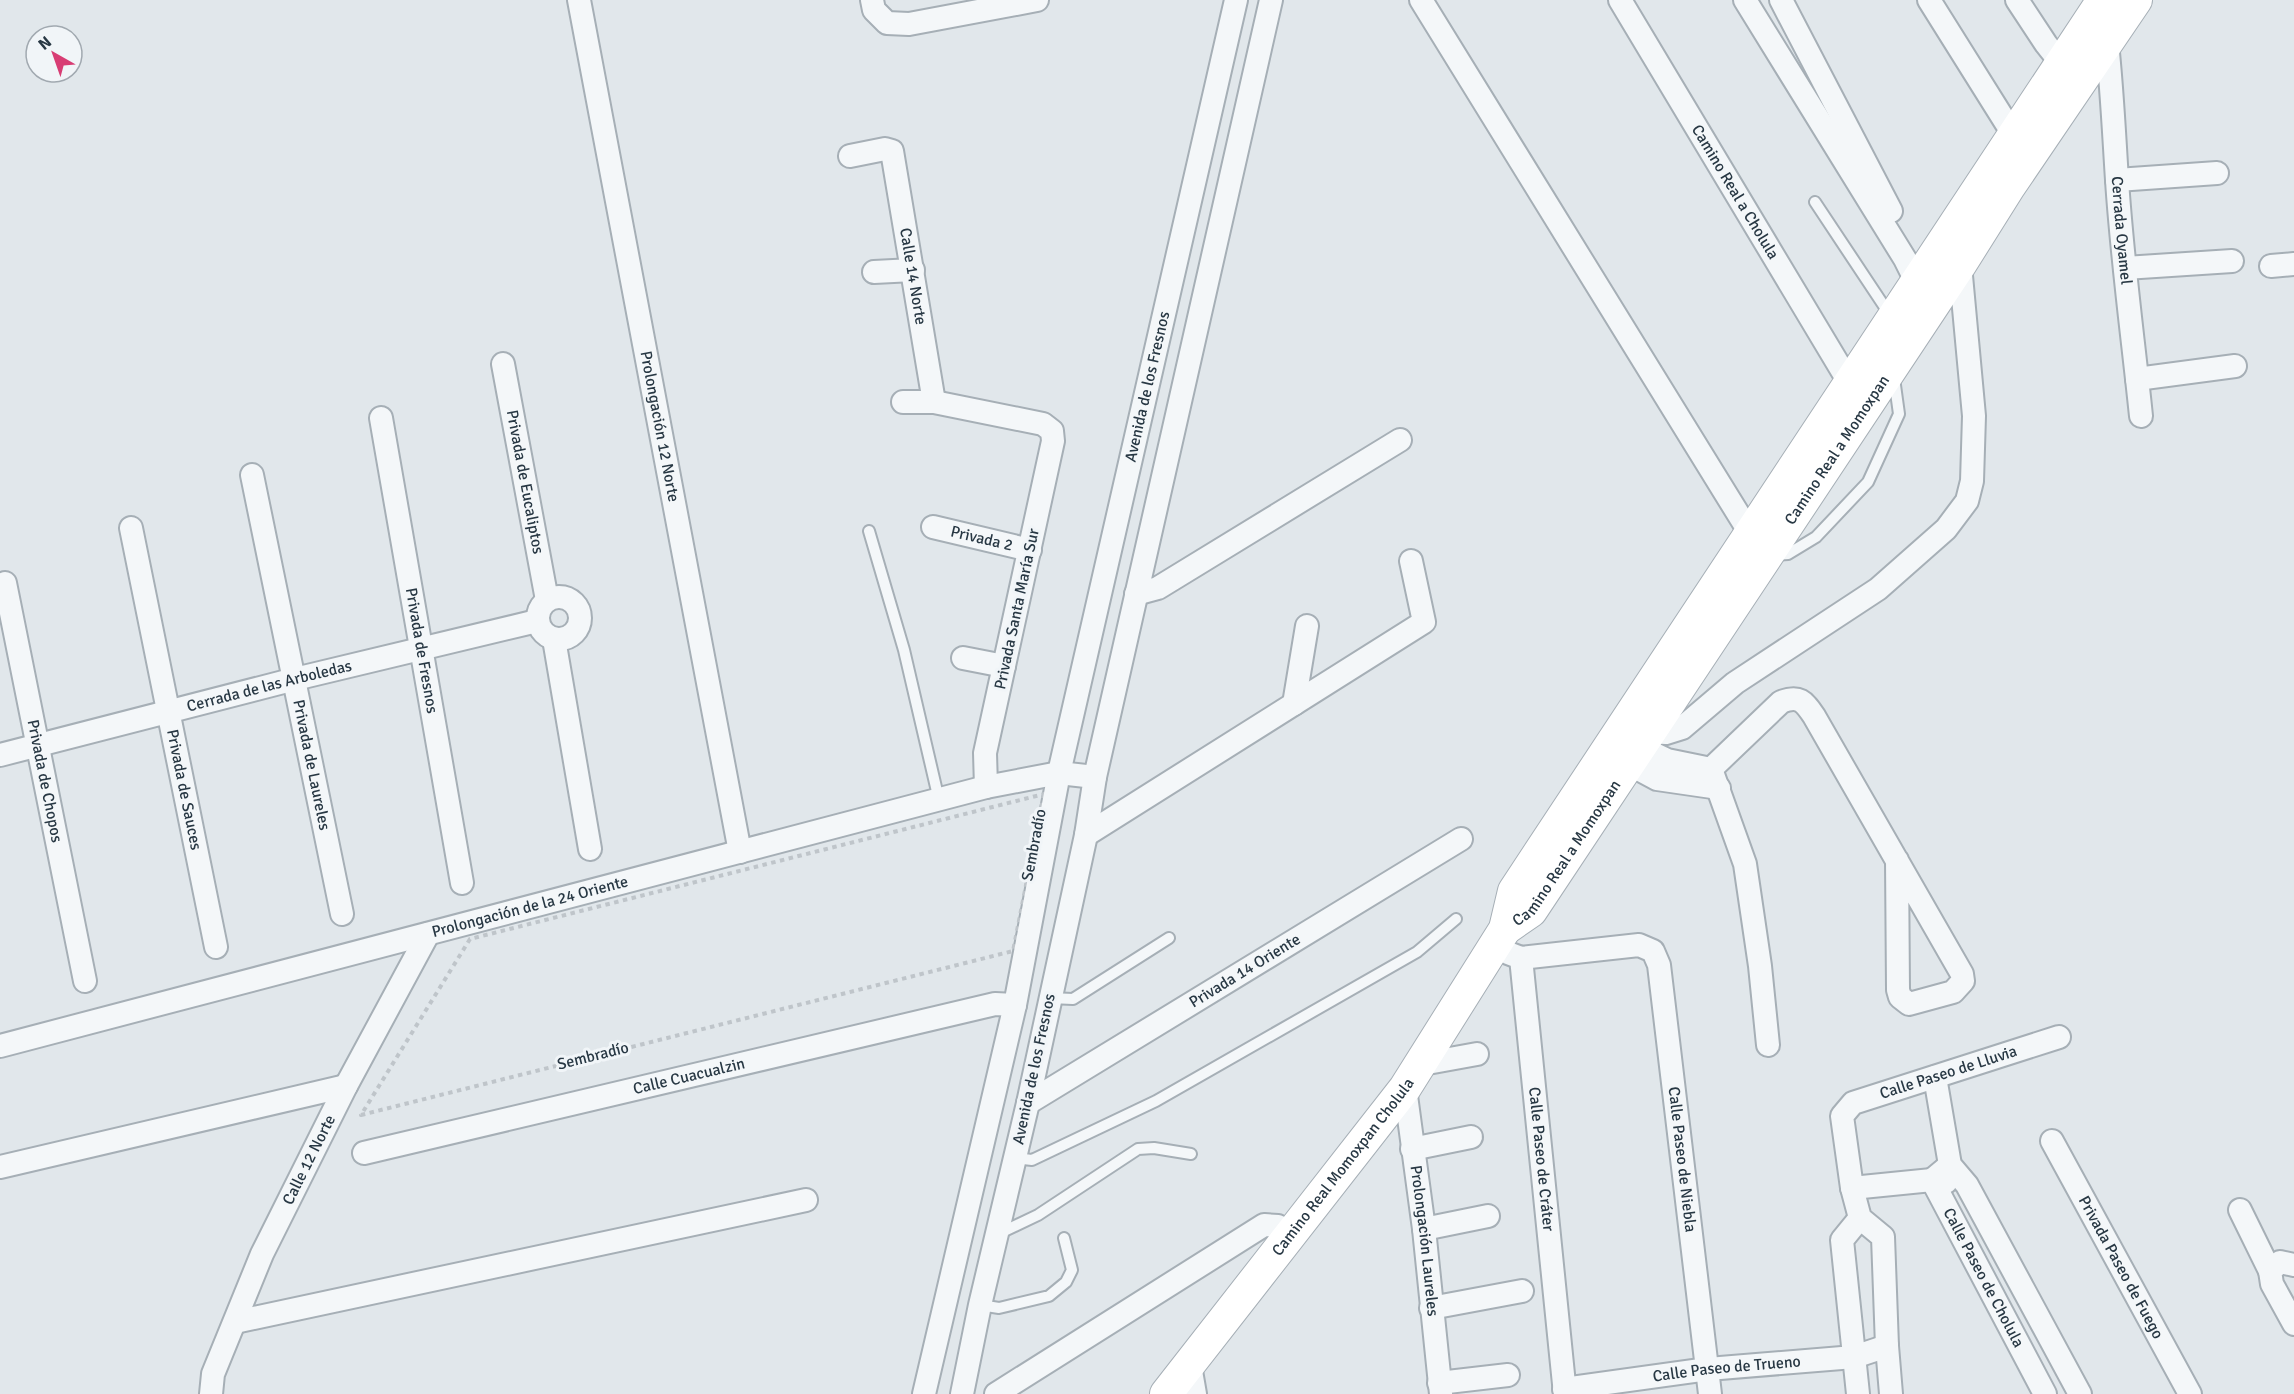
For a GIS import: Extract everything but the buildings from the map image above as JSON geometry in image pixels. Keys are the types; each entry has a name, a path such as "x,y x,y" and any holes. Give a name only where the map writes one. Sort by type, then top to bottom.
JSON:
{"street":[{"name":"Prolongación 12 Norte","path":"579,0 740,852"},
{"path":"872,0 874,10 887,23 909,24 1037,0"},
{"name":"Avenida de los Fresnos","path":"924,1394 1015,1005 1059,773 1236,0"},
{"name":"Avenida de los Fresnos","path":"962,1394 995,1235 1028,1103 1086,835 1095,777 1271,0"},
{"path":"1421,0 1759,544"},
{"name":"Camino Real a Cholula","path":"1620,0 1850,382"},
{"path":"1745,0 1905,259 1919,275"},
{"path":"1781,0 1919,275"},
{"path":"1929,0 2013,134"},
{"path":"2018,0 2061,63"},
{"name":"Camino Real a Momoxpan","path":"1507,945 1514,891 1759,544 1893,366 1960,265 1999,179 2013,134 2103,0"},
{"name":"Camino Real a Momoxpan","path":"1507,945 1639,748 1759,544 1850,382 1919,275 2107,43 2136,0"},
{"name":"Cerrada Oyamel","path":"2107,43 2112,82 2117,180 2125,268 2141,416"},
{"name":"Calle 14 Norte","path":"850,156 885,149 892,151 934,402"},
{"path":"2117,180 2217,173"},
{"path":"2125,268 2232,261"},
{"path":"2271,266 2294,264"},
{"path":"1897,860 1898,990 1899,997 1909,1004 1953,992 1963,981 1962,974 1897,860 1814,716 1801,700 1791,698 1781,702 1715,778 1657,779 1639,748 1666,733 1682,728 1735,683 1878,589 1946,529 1967,501 1972,481 1974,416 1960,265"},
{"path":"874,272 913,270"},
{"name":"Privada de Eucaliptos","path":"503,364 547,600"},
{"path":"2137,379 2235,366"},
{"path":"903,402 934,402"},
{"name":"Privada Santa María Sur","path":"934,402 1043,424 1052,431 1053,441 986,753 986,787"},
{"name":"Privada de Fresnos","path":"381,418 462,883"},
{"path":"1136,594 1158,588 1400,440"},
{"name":"Privada de Laureles","path":"252,475 342,914"},
{"name":"Privada 2","path":"933,527 1030,550"},
{"name":"Privada de Sauces","path":"130,528 170,712 216,946"},
{"path":"1086,835 1424,622 1411,561"},
{"name":"Privada de Chopos","path":"5,584 85,981"},
{"path":"558,596 570,599 578,608 580,620 576,631 566,638 554,639 540,629 537,621 541,606 547,600 558,596"},
{"name":"Cerrada de las Arboledas","path":"0,755 38,743 170,712 422,647 537,621"},
{"path":"1294,704 1307,626"},
{"path":"554,639 590,849"},
{"path":"963,658 1004,666"},
{"name":"Prolongación de la 24 Oriente","path":"0,1046 986,787 1059,773"},
{"path":"1059,773 1095,777"},
{"path":"1715,778 1745,864 1760,966 1768,1045"},
{"name":"Privada 14 Oriente","path":"1028,1103 1461,839"},
{"name":"Calle 12 Norte","path":"211,1394 213,1374 262,1254 346,1086 428,934"},
{"name":"Calle Paseo de Niebla","path":"1507,945 1640,945 1653,951 1659,965 1710,1394"},
{"name":"Camino Real Momoxpan Cholula","path":"1166,1394 1192,1380 1292,1234 1413,1076 1507,945"},
{"name":"Calle Paseo de Cráter","path":"1507,945 1565,1391"},
{"name":"Calle Cuacualzin","path":"364,1153 994,1004 1015,1005"},
{"name":"Calle Paseo de Lluvia","path":"1852,1188 1842,1116 1852,1103 2059,1037"},
{"path":"1413,1076 1477,1054"},
{"name":"Prolongación Laureles","path":"1413,1076 1412,1149 1424,1229 1440,1389"},
{"path":"1932,1180 1950,1165 1935,1077"},
{"path":"0,1167 346,1086"},
{"path":"1412,1149 1471,1137"},
{"name":"Privada Paseo de Fuego","path":"2052,1142 2190,1394"},
{"name":"Calle Paseo de Cholula","path":"1950,1165 1967,1185 2080,1394"},
{"path":"1891,1394 1887,1346 1884,1237 1860,1218 1852,1188 1932,1180 1967,1185"},
{"name":"Calle Paseo de Cholula","path":"1932,1180 2045,1394"},
{"path":"235,1322 806,1200"},
{"path":"2240,1210 2270,1271 2272,1284 2294,1324"},
{"path":"1424,1229 1488,1216"},
{"path":"1858,1394 1842,1240 1860,1218"},
{"path":"996,1394 1264,1225 1278,1226 1292,1234"},
{"path":"2270,1271 2280,1263 2294,1265"},
{"path":"1431,1308 1521,1291"},
{"name":"Calle Paseo de Trueno","path":"1565,1391 1708,1369 1854,1357 1887,1346"},
{"path":"1440,1389 1508,1375"}],"lane":[{"path":"1815,202 1892,317"},
{"path":"1759,544 1788,554 1816,537 1868,482 1899,414 1893,366"},
{"path":"869,531 904,650 939,800"},
{"path":"1015,1158 1032,1160 1156,1101 1417,952 1456,919"},
{"path":"1050,998 1073,999 1169,938"},
{"path":"995,1235 1038,1215 1138,1149 1154,1148 1191,1154"},
{"path":"980,1305 999,1308 1049,1296 1066,1282 1072,1270 1065,1238"}],"path":[{"name":"Sembradío","path":"1044,794 1013,951 361,1115 470,939 1044,794"}]}
